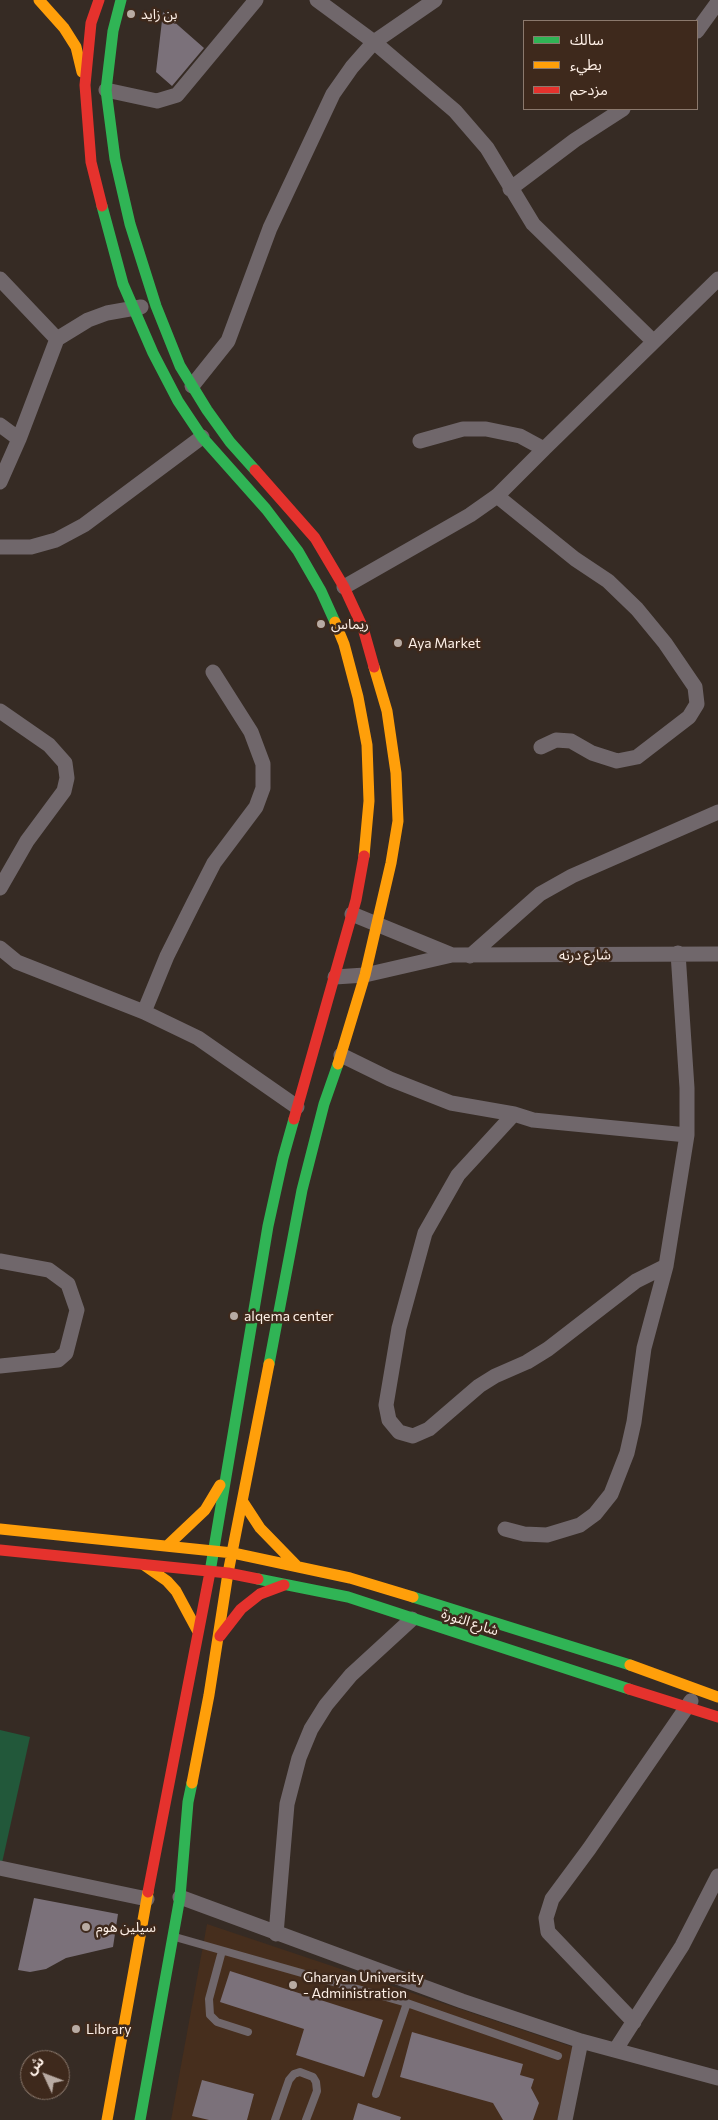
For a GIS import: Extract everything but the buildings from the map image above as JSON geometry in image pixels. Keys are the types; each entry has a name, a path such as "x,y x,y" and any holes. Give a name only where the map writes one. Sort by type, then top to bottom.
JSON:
{"main road":[{"path":"39,0 64,28 76,47 85,85"},
{"path":"48,0 62,10"},
{"path":"107,2120 165,1795 208,1571 214,1550 268,1226 297,1107 352,914 365,852 369,801 367,746 358,697 344,644 321,591 298,551 266,509 202,437 178,401 153,353 123,284 91,162 85,85 88,21 95,1 120,5 113,31 106,90 115,158 130,224 156,306 180,366 192,386 230,442 315,538 344,587 363,628 387,711 396,774 398,820 391,863 365,975 324,1104 302,1190 234,1553 228,1573 218,1639 188,1802 180,1898 140,2120"},
{"path":"88,21 113,31"},
{"path":"167,1546 205,1510 225,1478"},
{"path":"243,1502 260,1528 296,1565"},
{"name":"شارع الثورة","path":"0,1529 214,1550 296,1565 350,1578 595,1653 718,1697"},
{"name":"شارع الثورة","path":"0,1550 228,1573 348,1597 718,1717"},
{"path":"144,1564 167,1580 176,1591 197,1630"},
{"path":"218,1639 240,1608 260,1594 284,1585"}],"street":[{"path":"106,90 157,100 177,95 256,0"},
{"path":"317,0 374,42 455,111 487,148 510,189 533,224 652,341"},
{"path":"192,386 228,341 270,228 333,94 352,67 374,42 435,0"},
{"path":"698,30 718,2"},
{"path":"510,189 575,140 621,110"},
{"path":"344,587 442,532 497,496 718,278"},
{"path":"0,279 57,338"},
{"path":"0,482 19,439 57,338 88,320 107,313 156,306"},
{"path":"0,425 19,439"},
{"path":"420,440 463,428 486,429 520,436 544,449"},
{"path":"0,548 31,547 56,540 84,525 202,437"},
{"path":"497,496 575,559 608,581 637,609 665,643 695,688 697,704 689,717 637,757 617,760 592,753 571,741 556,740 541,747"},
{"path":"144,1012 167,956 214,863 256,807 263,788 263,764 251,732 213,672"},
{"path":"0,711 49,745 65,763 67,778 64,791 27,841 0,888"},
{"path":"470,956 540,894 572,876 718,812"},
{"name":"شارع درنه","path":"352,914 452,955"},
{"path":"0,948 17,962 144,1012 198,1038 297,1107"},
{"path":"505,1529 524,1534 546,1535 562,1532 580,1525 595,1514 611,1494 627,1453 634,1422 644,1348 666,1266 687,1135 687,1088 678,953"},
{"name":"شارع درنه","path":"335,977 365,975 452,955 718,954"},
{"path":"341,1055 390,1079 451,1103 514,1114 533,1120 687,1135"},
{"path":"514,1114 458,1175 425,1233 399,1328 386,1405 389,1420 399,1432 413,1436 429,1430 479,1386 495,1376 527,1362 548,1349 636,1282 666,1266"},
{"path":"0,1261 48,1270 68,1284 77,1310 66,1353 58,1360 0,1366"},
{"path":"276,1934 287,1804 298,1758 311,1729 326,1706 351,1675 412,1618"},
{"path":"634,2022 548,1932 546,1918 552,1899 698,1690"},
{"path":"0,1868 147,1899"},
{"path":"616,2049 682,1946 718,1876"},
{"path":"180,1898 462,2001 581,2041 718,2078"},
{"path":"565,2120 581,2041"}],"lane":[{"path":"173,1936 407,2003 558,2056"},
{"path":"222,1951 209,1999 210,2015 217,2022 248,2032"},
{"path":"376,2094 407,2003"},
{"path":"275,2120 289,2080 294,2074 300,2072 313,2077 316,2082 317,2091 306,2120"}],"shaded area":[{"name":"Gharyan University - Administration","path":"207,1924 573,2047 557,2120 171,2120"}],"green space":[{"path":"0,1730 30,1737 2,1863 0,1863"}],"traffic: fast":[{"path":"121,0 113,31 106,90 115,159 130,224 156,306 180,366 207,410 230,442 255,470"},
{"path":"102,206 123,284 153,353 178,401 202,437 266,509 298,551 321,591 335,622"},
{"path":"269,1364 302,1190 324,1104 338,1064"},
{"path":"210,1572 268,1226 294,1119"},
{"path":"258,1579 348,1597 629,1689"},
{"path":"413,1597 630,1665"},
{"path":"140,2120 180,1897 188,1802 192,1783"}],"traffic: slow":[{"path":"39,0 64,28 76,47 82,72"},
{"path":"335,622 344,644 358,697 367,745 369,801 364,856"},
{"path":"338,1064 365,975 391,863 398,821 396,773 387,711 374,667"},
{"path":"192,1783 209,1695 228,1573 269,1364"},
{"path":"167,1546 205,1510 220,1485"},
{"path":"243,1502 260,1528 296,1565"},
{"path":"0,1529 233,1553 350,1578 413,1597"},
{"path":"144,1565 167,1581 176,1591 197,1630"},
{"path":"630,1665 718,1697"},
{"path":"107,2120 148,1892"}],"traffic: jam":[{"path":"99,0 91,23 85,85 91,162 102,206"},
{"path":"255,470 315,538 344,587 363,628 374,667"},
{"path":"294,1119 356,900 364,856"},
{"path":"0,1550 228,1573 258,1579"},
{"path":"148,1892 210,1572"},
{"path":"220,1636 241,1609 260,1594 284,1585"},
{"path":"629,1689 718,1717"}],"place":[{"name":"بن زايد","path":"131,14"},
{"name":"ريماس","path":"321,624"},
{"name":"Aya Market","path":"398,643"},
{"name":"alqema center","path":"234,1316"},
{"name":"سيلين هوم","path":"86,1927"},
{"name":"Gharyan University - Administration","path":"293,1985"},
{"name":"Library","path":"76,2029"}]}
